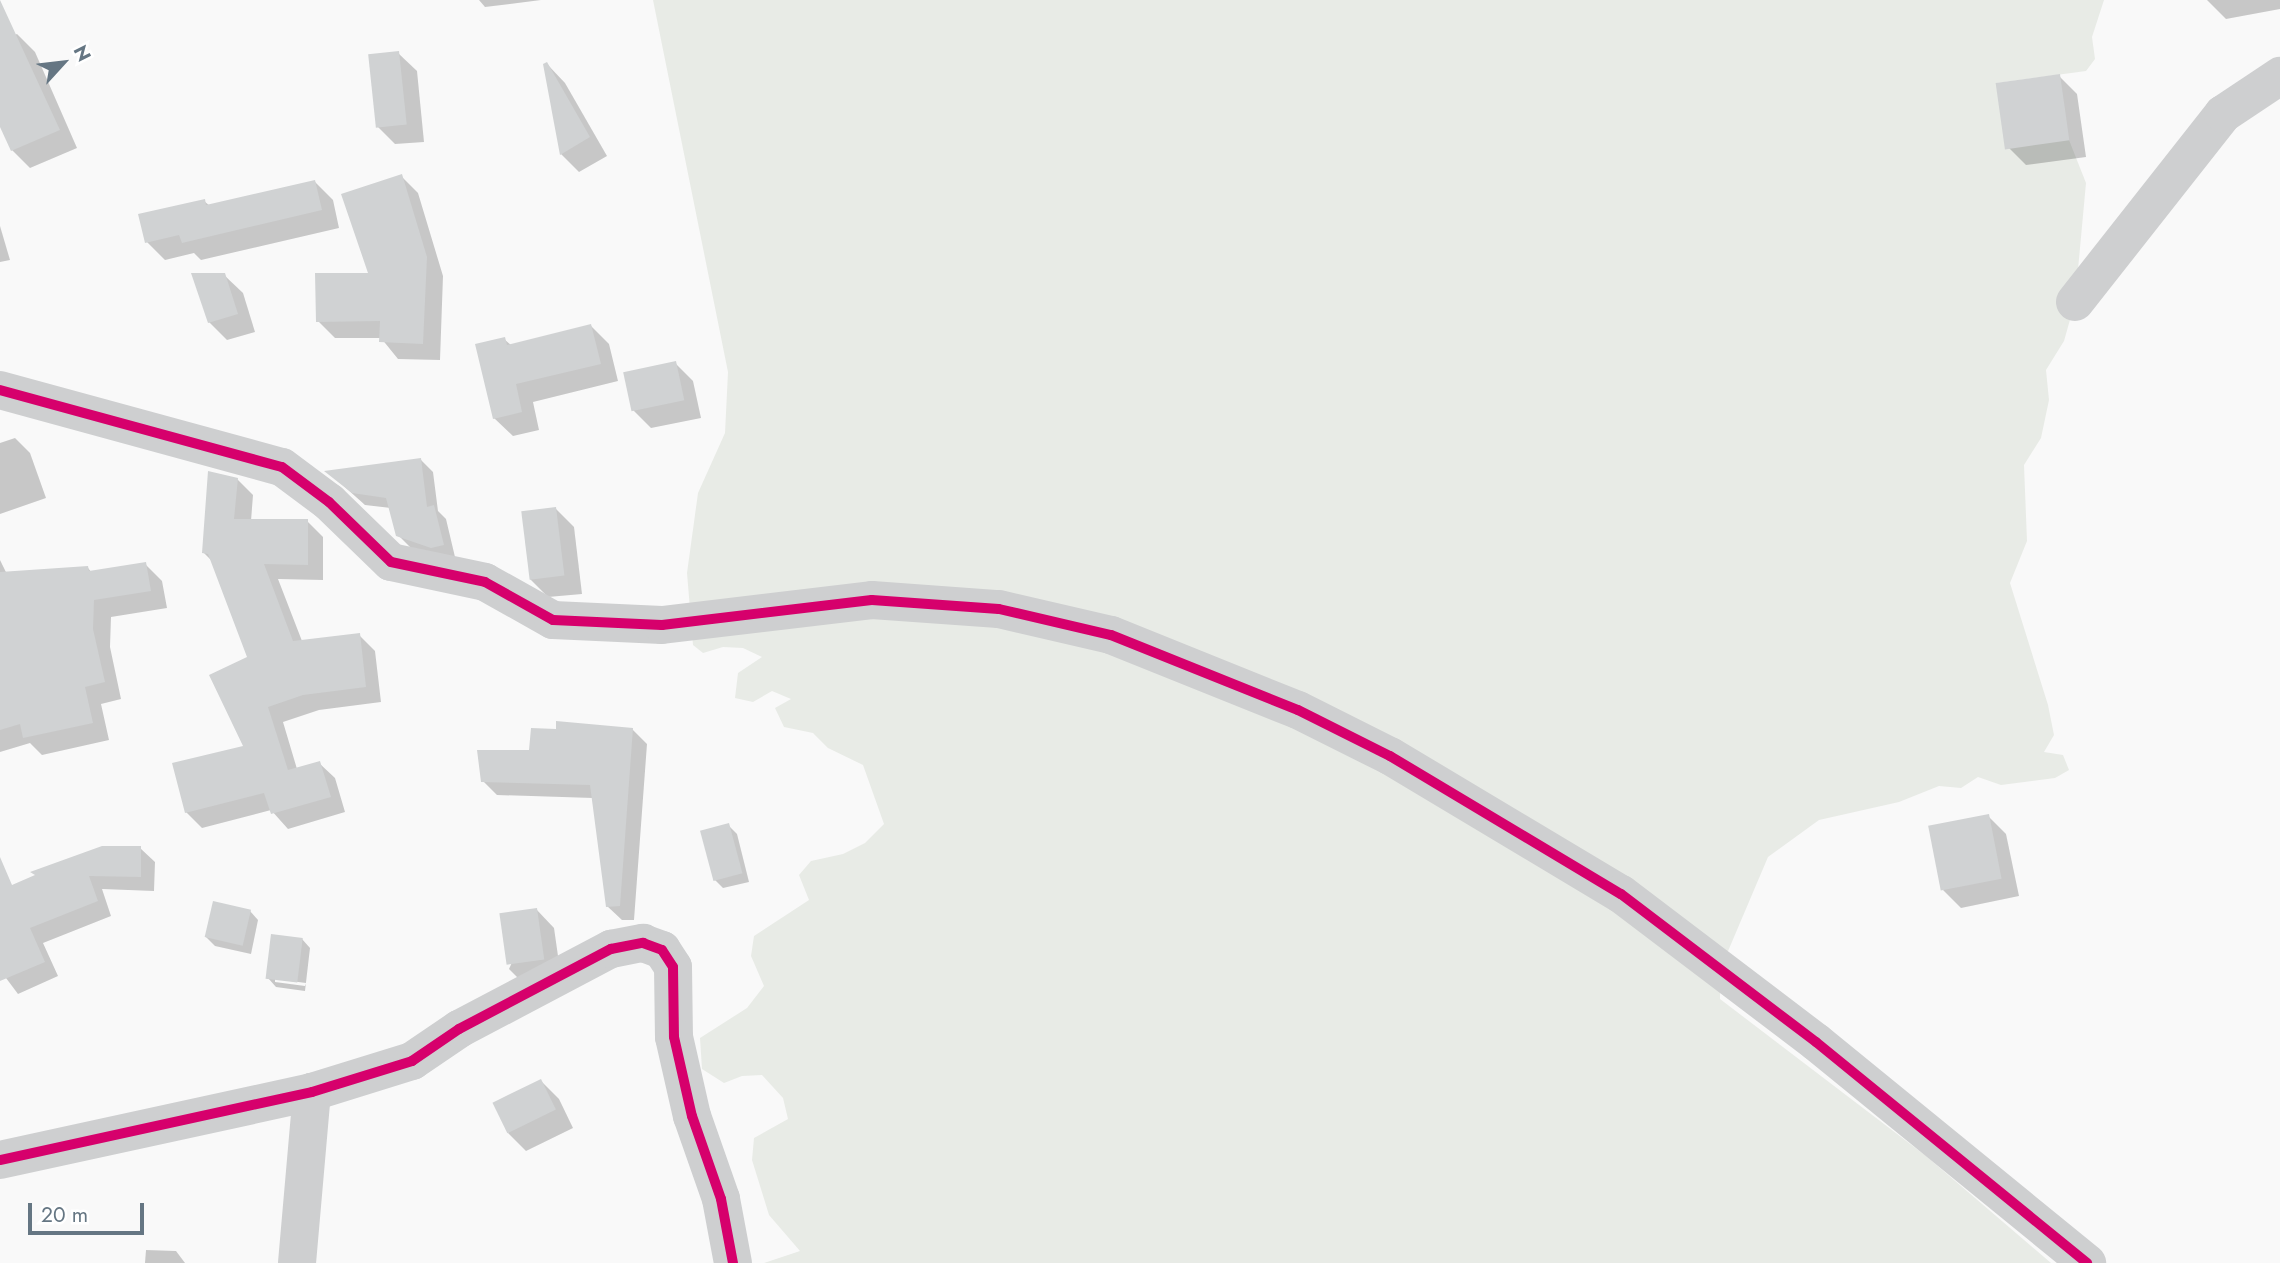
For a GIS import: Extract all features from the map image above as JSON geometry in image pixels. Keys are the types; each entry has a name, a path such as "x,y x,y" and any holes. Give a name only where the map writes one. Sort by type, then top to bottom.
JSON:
{"street":[{"path":"2075,302 2223,114 2280,76"},
{"path":"0,390 282,467 329,502 391,562 485,582 553,620 663,625 872,600 999,609 1111,635 1298,710 1390,756 1621,894 1816,1042 2087,1263"},
{"path":"0,1160 312,1092 412,1061 459,1029 611,949 643,943 662,950 673,967 674,1037 692,1116 721,1199 733,1263"},
{"path":"297,1263 312,1092"}],"shaded area":[{"path":"653,0 2104,0 2092,37 2095,59 2086,71 1997,83 2069,140 2086,183 2075,302 2064,341 2046,370 2049,400 2041,438 2024,465 2027,541 2010,583 2048,705 2054,735 2044,752 2063,755 2069,770 2055,778 2001,785 1978,777 1961,788 1939,786 1899,802 1819,820 1768,857 1720,970 1720,999 1926,1156 2051,1263 764,1263 800,1251 769,1215 752,1160 754,1138 788,1119 783,1098 762,1075 742,1076 724,1083 702,1069 700,1038 747,1008 764,986 751,956 754,936 809,900 799,875 811,861 843,854 865,843 884,824 863,765 828,748 813,733 784,727 775,708 791,699 772,691 753,702 735,698 738,673 762,657 743,648 723,647 703,653 693,645 687,573 698,493 725,433 728,372"}],"building":[{"path":"0,0 60,130 11,151 0,127"},
{"path":"399,51 407,125 376,128 368,54"},
{"path":"547,62 590,137 560,155 543,64"},
{"path":"2060,74 2069,140 2005,149 1996,83"},
{"path":"402,174 427,257 423,344 379,342 380,321 316,322 315,273 368,273 341,194"},
{"path":"315,180 322,210 182,243 179,235 145,243 138,214 205,199 206,205"},
{"path":"191,273 225,273 238,314 208,323"},
{"path":"591,324 601,364 516,384 522,412 493,419 475,344 505,337 507,345"},
{"path":"676,361 684,400 631,411 623,372"},
{"path":"421,458 427,507 434,505 444,545 431,548 396,536 386,498 352,493 324,471"},
{"path":"208,471 238,478 234,519 308,519 308,565 264,564 293,641 360,633 366,687 303,695 268,707 288,770 320,761 331,797 271,814 264,793 185,813 172,763 243,746 209,675 247,657 208,554 202,553"},
{"path":"556,507 564,575 530,580 521,511"},
{"path":"146,562 151,591 94,600 93,629 105,682 85,687 93,723 23,738 20,724 0,730 0,572 88,566 89,571"},
{"path":"556,721 633,728 620,906 606,907 590,785 481,782 477,750 529,750 531,728 556,729"},
{"path":"1989,814 2002,879 1941,891 1928,826"},
{"path":"729,823 742,873 713,881 700,831"},
{"path":"102,846 141,846 141,877 89,876 98,901 30,928 45,962 0,981 0,857 12,885 35,875 30,872"},
{"path":"213,901 251,910 243,946 205,937"},
{"path":"537,908 544,959 507,965 499,913"},
{"path":"271,934 303,938 297,983 266,979"},
{"path":"541,1079 556,1110 507,1133 492,1103"}],"cycle path":[{"path":"0,390 282,467 329,502 391,562 485,582 553,620 662,625 872,600 999,609 1111,635 1298,710 1390,756 1621,894 1816,1042 2087,1263"},
{"path":"0,1160 312,1092 412,1061 459,1029 611,949 643,943 662,950 673,967 674,1037 692,1116 721,1199 733,1263"}]}
